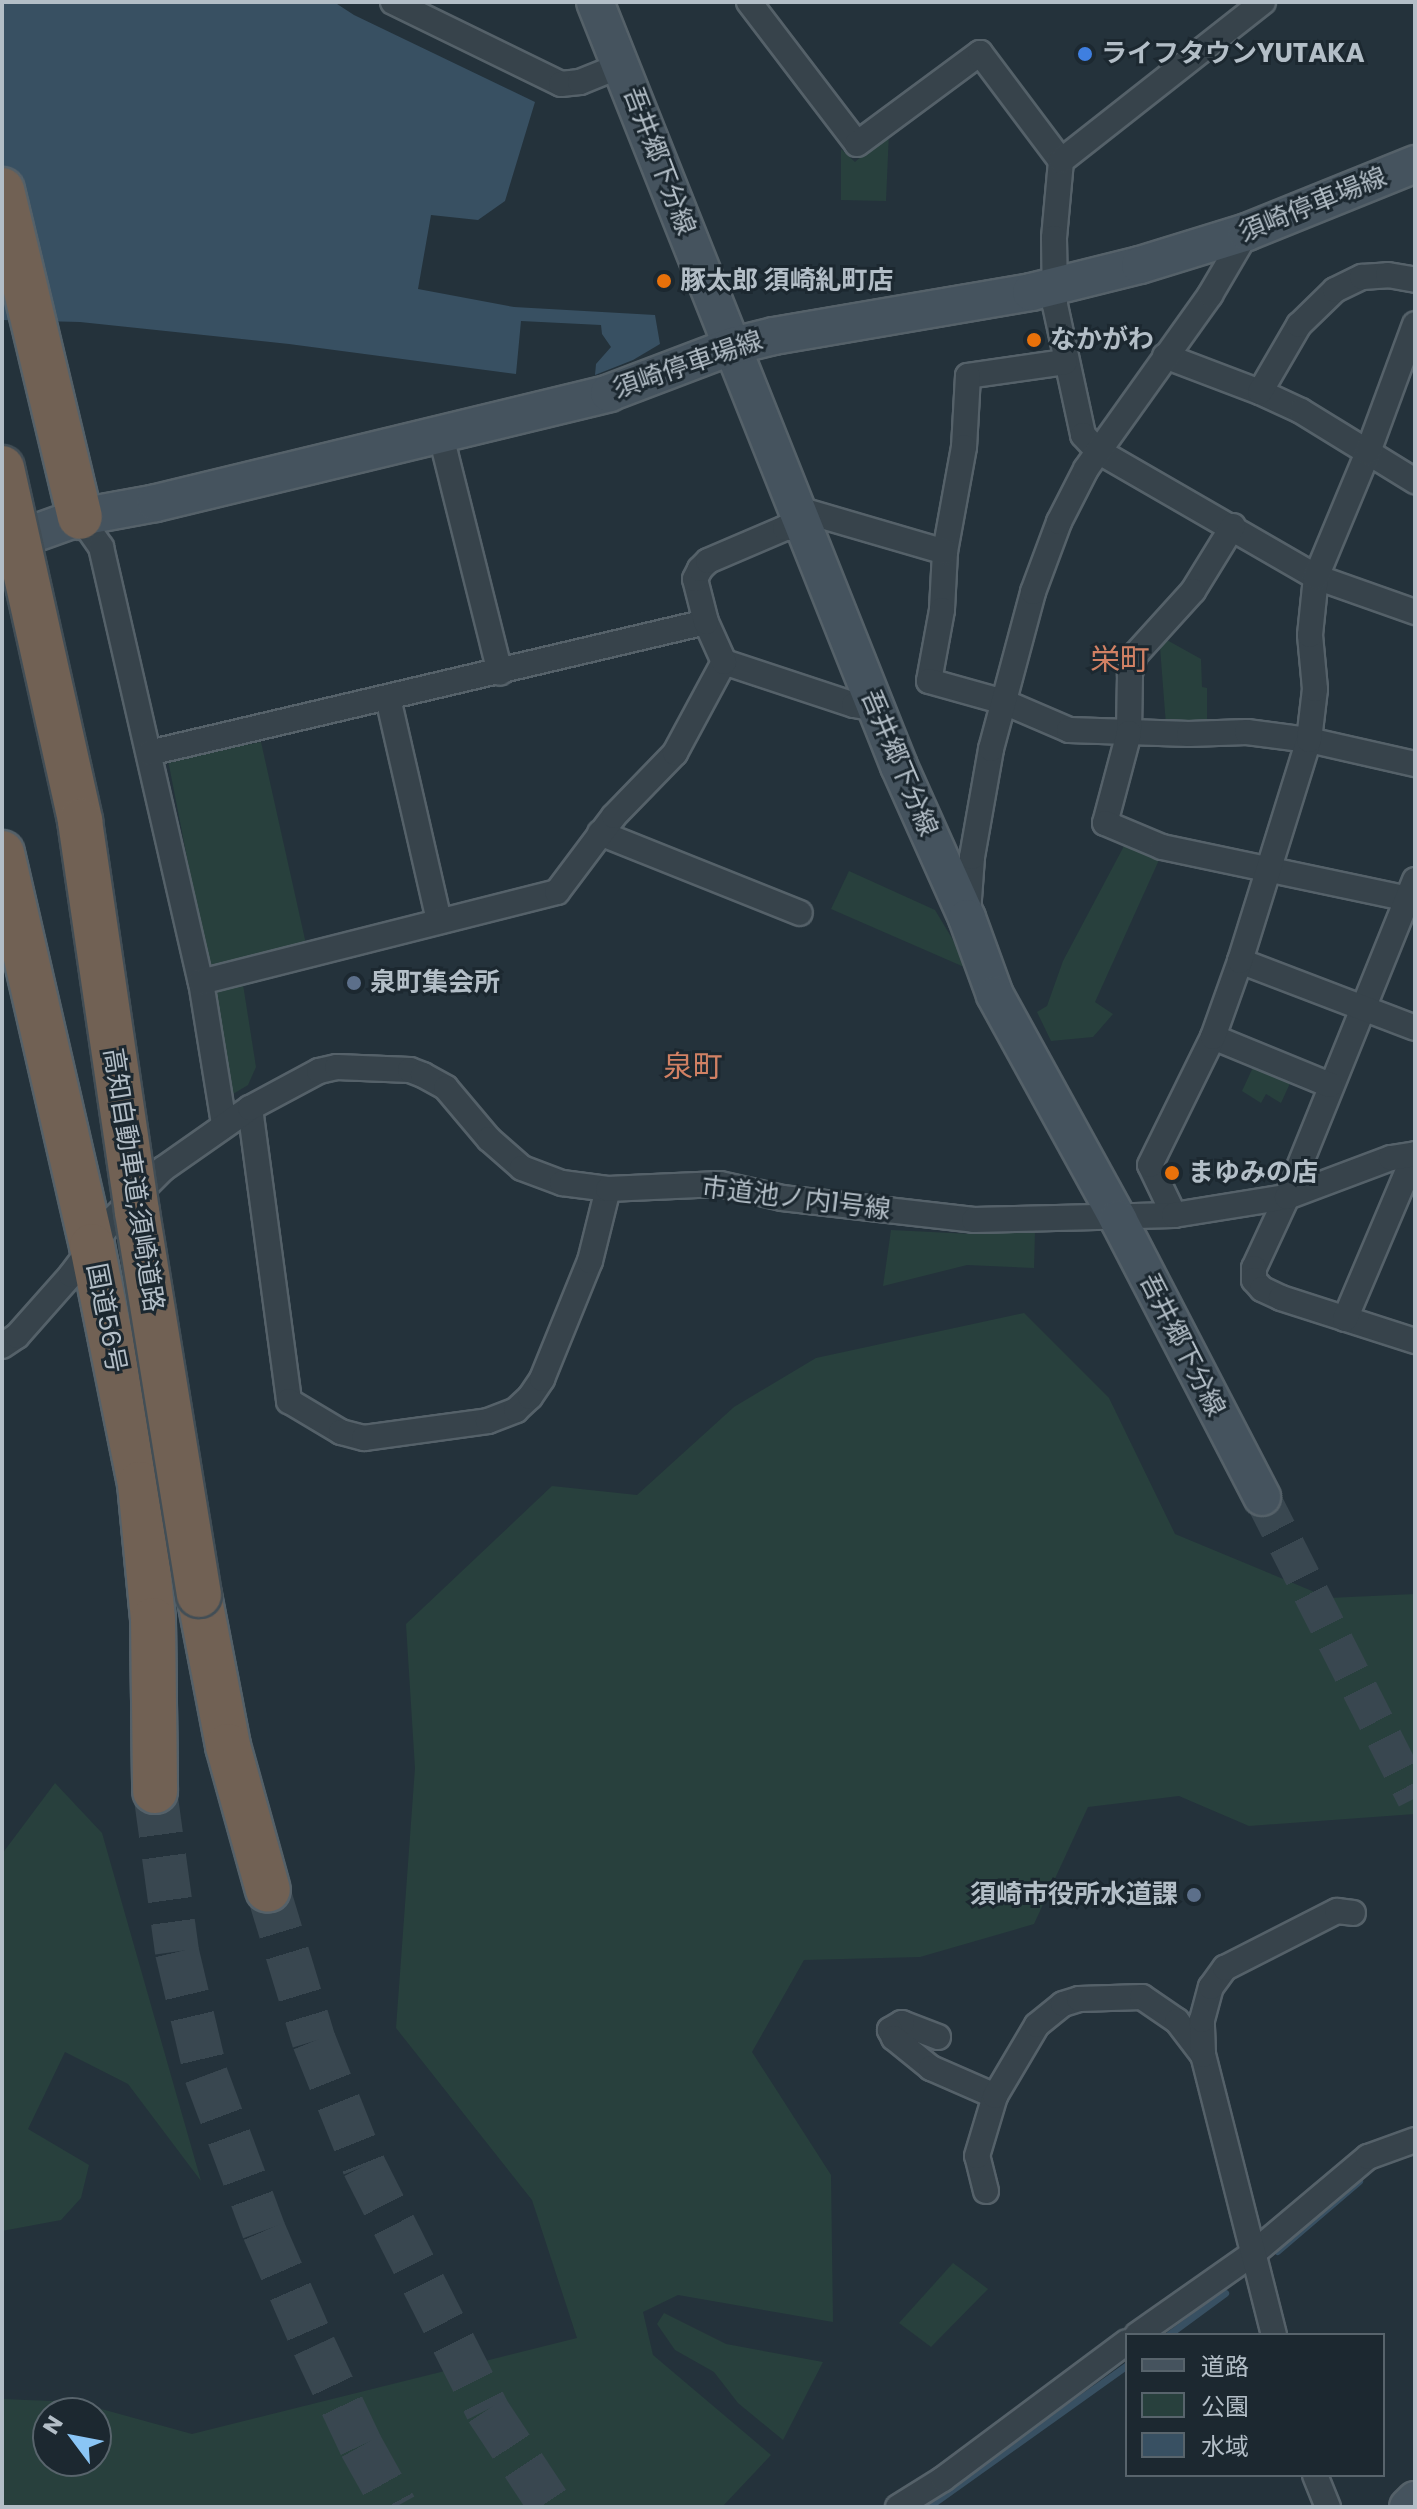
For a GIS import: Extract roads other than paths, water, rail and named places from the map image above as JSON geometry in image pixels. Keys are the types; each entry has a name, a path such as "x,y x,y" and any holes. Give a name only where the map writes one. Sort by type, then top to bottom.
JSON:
{"highway":[{"path":"2,190 38,352 80,517"},
{"name":"高知自動車道;須崎道路","path":"2,468 80,821 137,1212 199,1595 228,1746 268,1890"},
{"name":"国道56号","path":"2,853 92,1246 140,1484 153,1620 155,1791"}],"main road":[{"name":"吾井郷下分線","path":"595,2 876,709 925,828 967,918 995,995 1118,1219 1262,1497"},
{"name":"須崎停車場線","path":"2,545 80,517 156,503 609,393 733,346 1054,286 1140,265 1247,232 1415,164"},
{"path":"1408,2507 1415,2500"}],"street":[{"path":"393,2 561,84 580,82 622,65"},
{"path":"749,2 857,144 980,53 1061,161 1054,286 1065,362 1083,435 1098,451 1233,526 1316,577 1415,612"},
{"path":"1061,161 1263,2"},
{"path":"967,918 974,843 1004,702 1033,592 1059,522 1098,451 1226,270 1247,232"},
{"path":"1260,392 1299,325 1335,290 1362,277 1388,275 1415,280"},
{"path":"1174,1215 1150,1165 1213,1037 1240,961 1309,740 1315,689 1310,635 1316,577 1368,452 1415,324"},
{"path":"1165,356 1260,392 1415,481"},
{"path":"1065,362 968,376 964,447 945,552 942,610 929,681 1004,702 1069,730 1247,732 1309,740 1415,764"},
{"path":"440,432 500,673"},
{"path":"80,517 101,547 201,982 224,1124"},
{"path":"876,709 854,705 724,662 706,622 695,579 708,561 785,528 800,518 945,552"},
{"path":"1233,526 1193,591 1135,655 1130,674 1129,733 1105,823 1162,847 1268,868 1412,889 1287,1197 1254,1268 1254,1280 1262,1289 1281,1298 1415,1341"},
{"path":"149,753 500,673 706,622"},
{"path":"201,982 439,921 552,896 600,833 675,753 724,662"},
{"path":"388,698 439,921"},
{"path":"600,833 800,913"},
{"path":"1240,961 1415,1028"},
{"path":"1213,1037 1330,1085"},
{"name":"市道池ノ内1号線","path":"2,1346 17,1336 113,1219 163,1169 250,1108 319,1071 337,1067 410,1070 446,1088 489,1139 522,1168 562,1183 608,1189 720,1184 782,1198 974,1220 1118,1219 1174,1215 1287,1197 1391,1158 1415,1154 1345,1319"},
{"path":"250,1108 289,1401 341,1432 364,1438 488,1421 516,1410 530,1397 542,1379 590,1261 608,1189"},
{"path":"1274,2333 1203,2055 1202,2020 1217,1976 1225,1968 1337,1911 1353,1913"},
{"path":"986,2191 977,2156 995,2096 1037,2025 1063,2004 1079,1999 1142,1997 1177,2021 1203,2055"},
{"path":"938,2037 902,2023 890,2030 894,2038 931,2068 995,2096"},
{"path":"1140,2333 1255,2252 1368,2157 1415,2140"},
{"path":"898,2507 943,2479 1125,2343"},
{"path":"1316,2477 1328,2507"}],"water":[{"path":"2,2 334,2 354,15 535,102 505,201 478,220 431,215 418,289 514,307 655,315 660,344 633,360 595,375 596,364 611,347 602,334 601,325 521,321 516,374 289,344 80,322 2,320"}],"waterway":[{"path":"1277,2251 1359,2181"},
{"path":"1171,2333 1225,2293"},
{"path":"928,2507 1125,2366"}],"tunnel":[{"path":"1262,1497 1415,1798"},
{"path":"155,1791 177,1952 206,2075 264,2231 314,2346 361,2446 395,2507"},
{"path":"268,1890 314,2041 364,2166 487,2410 551,2507"}],"place":[{"name":"ライフタウンYUTAKA","path":"1085,54"},
{"name":"豚太郎 須崎糺町店","path":"664,281"},
{"name":"なかがわ","path":"1034,340"},
{"name":"泉町集会所","path":"354,983"},
{"name":"まゆみの店","path":"1172,1173"},
{"name":"須崎市役所水道課","path":"1194,1895"}],"district":[{"name":"栄町","path":"1120,660"},
{"name":"泉町","path":"693,1067"}]}
